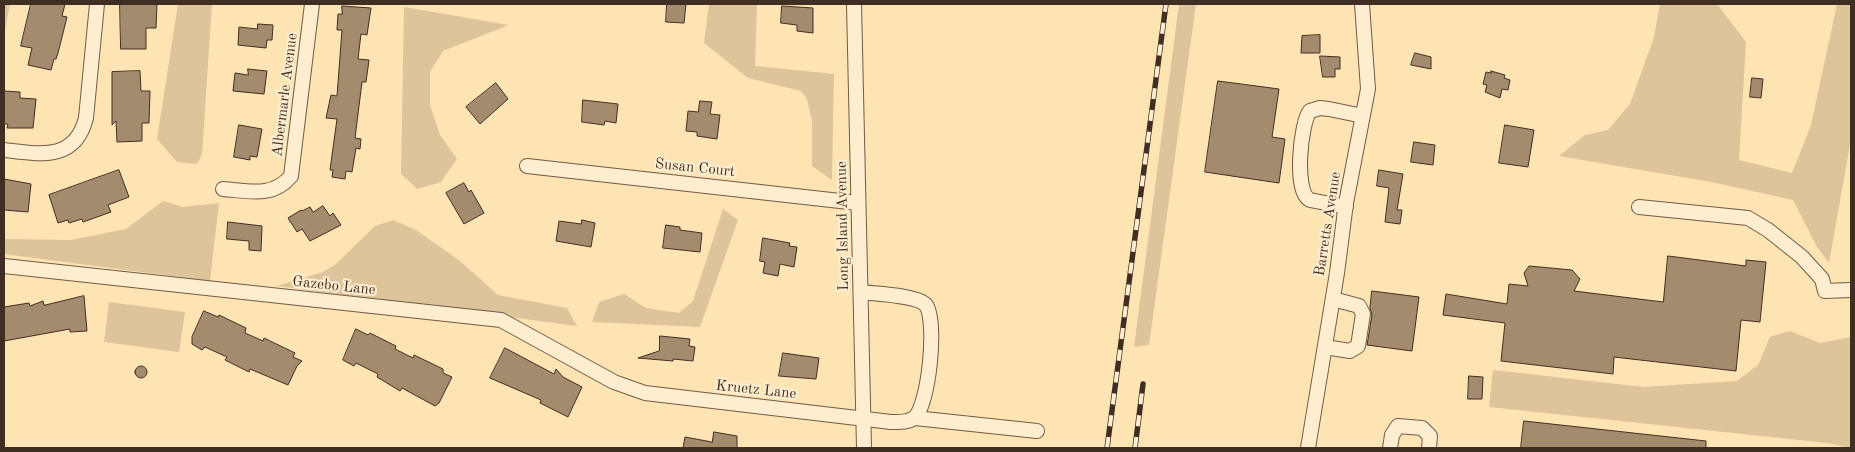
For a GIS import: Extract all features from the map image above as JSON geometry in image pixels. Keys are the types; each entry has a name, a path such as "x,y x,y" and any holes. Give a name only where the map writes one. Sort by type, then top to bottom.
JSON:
{"street":[{"path":"4,150 43,155 55,152 67,148 83,130 86,118 97,4"},
{"name":"Albermarle Avenue","path":"223,189 273,191 284,184 291,176 312,4"},
{"name":"Long Island Avenue","path":"854,4 864,448"},
{"name":"Barretts Avenue","path":"1308,448 1346,207 1368,90 1362,4"},
{"path":"1346,207 1310,200 1306,198 1301,189 1299,169 1306,120 1310,111 1320,108 1363,116"},
{"name":"Susan Court","path":"527,166 858,203"},
{"path":"1639,207 1748,218 1768,230 1802,257 1822,279 1825,291 1851,290"},
{"name":"Gazebo Lane","path":"4,266 501,320 614,382 645,394"},
{"path":"861,292 918,300 926,305 930,314 932,326 925,398 915,418"},
{"path":"1325,348 1350,352 1358,346 1363,314 1359,306 1333,298"},
{"name":"Kruetz Lane","path":"645,394 891,422 907,422 915,418 1037,431"},
{"path":"1390,448 1392,435 1398,426 1422,428 1430,436 1429,448"}],"shaded area":[{"path":"4,4 10,4 4,36"},
{"path":"178,4 212,4 202,155 197,164 177,162 157,139"},
{"path":"709,4 757,4 755,66 834,74 832,180 812,166 812,121 807,99 801,91 748,78 704,43"},
{"path":"1179,4 1196,4 1149,345 1134,347"},
{"path":"1660,4 1717,4 1746,42 1739,160 1792,173 1811,125 1837,4 1851,4 1851,139 1829,263 1817,247 1793,200 1711,182 1559,156 1585,135 1608,130 1630,104 1654,37"},
{"path":"404,7 509,25 443,51 430,72 430,105 440,135 457,159 441,182 417,189 401,174"},
{"path":"163,201 183,207 219,203 210,281 4,254 4,239 71,240 126,229"},
{"path":"723,209 738,220 700,327 592,322 599,302 624,294 646,308 679,313 693,301"},
{"path":"393,220 416,230 460,261 498,295 567,308 577,326 277,286 323,272 336,264 375,226"},
{"path":"109,302 185,312 179,352 104,342"},
{"path":"1790,331 1820,343 1851,337 1851,448 1827,443 1489,407 1493,370 1644,387 1737,381 1758,365 1770,337"}],"building":[{"path":"31,4 65,4 62,16 67,17 58,53 51,70 28,65 32,48 21,46"},
{"path":"120,4 157,4 156,28 146,28 146,49 121,49"},
{"path":"667,4 686,4 684,23 666,22"},
{"path":"342,6 371,8 367,35 361,34 358,59 369,60 366,82 362,82 355,138 361,139 360,149 356,148 352,172 346,171 345,179 332,177 333,170 330,170 337,119 326,118 331,95 337,96 342,30 337,30 338,14 342,14"},
{"path":"782,6 813,8 813,33 797,31 797,25 781,23"},
{"path":"258,24 273,25 272,40 267,40 266,48 238,45 239,27 257,29"},
{"path":"1320,35 1320,53 1301,53 1302,36"},
{"path":"1415,53 1431,57 1431,69 1411,65"},
{"path":"1320,56 1340,57 1340,69 1335,69 1335,77 1323,77"},
{"path":"248,69 267,71 264,94 233,91 235,73 248,75"},
{"path":"140,71 141,91 150,91 149,123 142,123 142,141 117,142 116,121 112,125 112,72"},
{"path":"1491,71 1505,75 1504,78 1510,80 1508,90 1502,89 1500,98 1485,92 1487,85 1483,84 1486,72 1491,73"},
{"path":"1752,78 1763,79 1761,98 1750,97"},
{"path":"1218,81 1279,89 1272,137 1285,139 1279,183 1205,172"},
{"path":"496,83 508,99 480,124 466,107"},
{"path":"4,91 20,92 20,98 36,99 33,128 7,128 8,124 4,124"},
{"path":"583,100 618,104 616,123 605,121 604,125 582,122"},
{"path":"700,101 712,102 710,114 720,115 717,139 697,136 697,132 686,131 688,111 698,112"},
{"path":"239,125 262,129 257,157 250,156 250,160 234,157"},
{"path":"1505,125 1534,130 1528,167 1499,163"},
{"path":"1414,142 1435,145 1433,165 1411,162"},
{"path":"119,170 129,197 108,205 111,212 83,222 82,219 69,223 68,220 58,223 49,195"},
{"path":"1379,170 1403,174 1397,210 1402,210 1400,224 1385,222 1389,188 1377,186"},
{"path":"4,179 31,184 28,212 4,210"},
{"path":"464,183 469,192 471,190 484,213 464,224 446,193"},
{"path":"323,206 330,216 333,213 341,225 310,241 302,229 297,232 288,218 301,210 310,207 313,212"},
{"path":"582,220 595,223 591,247 556,241 559,221 581,224"},
{"path":"228,222 262,226 261,251 249,250 249,241 227,239"},
{"path":"666,225 680,227 680,230 702,233 700,252 663,248"},
{"path":"763,238 790,243 789,246 797,247 794,267 780,264 778,276 763,273 765,262 760,261"},
{"path":"1668,256 1746,266 1746,260 1766,262 1760,322 1741,320 1736,371 1614,357 1613,374 1501,361 1505,323 1443,315 1446,294 1507,304 1509,284 1528,286 1524,273 1529,266 1572,270 1580,279 1574,291 1663,302"},
{"path":"1372,291 1419,297 1412,351 1367,345 1372,315 1370,308"},
{"path":"84,296 87,331 70,332 70,329 4,341 4,307 29,303 30,306 43,301 44,305"},
{"path":"204,311 218,317 219,315 246,328 245,333 263,341 264,338 295,353 293,357 302,361 297,366 288,385 250,369 249,372 225,360 227,357 205,347 202,350 192,344 192,337"},
{"path":"356,329 368,335 370,333 396,346 395,349 413,358 414,355 443,369 443,373 452,377 439,403 435,406 402,388 400,391 377,377 378,374 356,363 354,366 343,360"},
{"path":"660,336 690,339 689,346 695,347 693,361 638,358 659,351"},
{"path":"505,348 554,374 556,369 563,377 582,387 568,417 540,403 541,400 490,378"},
{"path":"783,353 819,358 816,379 779,376"},
{"path":"141,366 147,372 141,378 135,372"},
{"path":"1469,376 1483,377 1482,399 1468,399"},
{"path":"1524,421 1706,441 1706,448 1521,448"},
{"path":"714,432 737,436 737,448 683,448 685,437 712,442"}],"railway":[{"path":"1107,448 1166,4"},
{"path":"1135,448 1143,384"}]}
